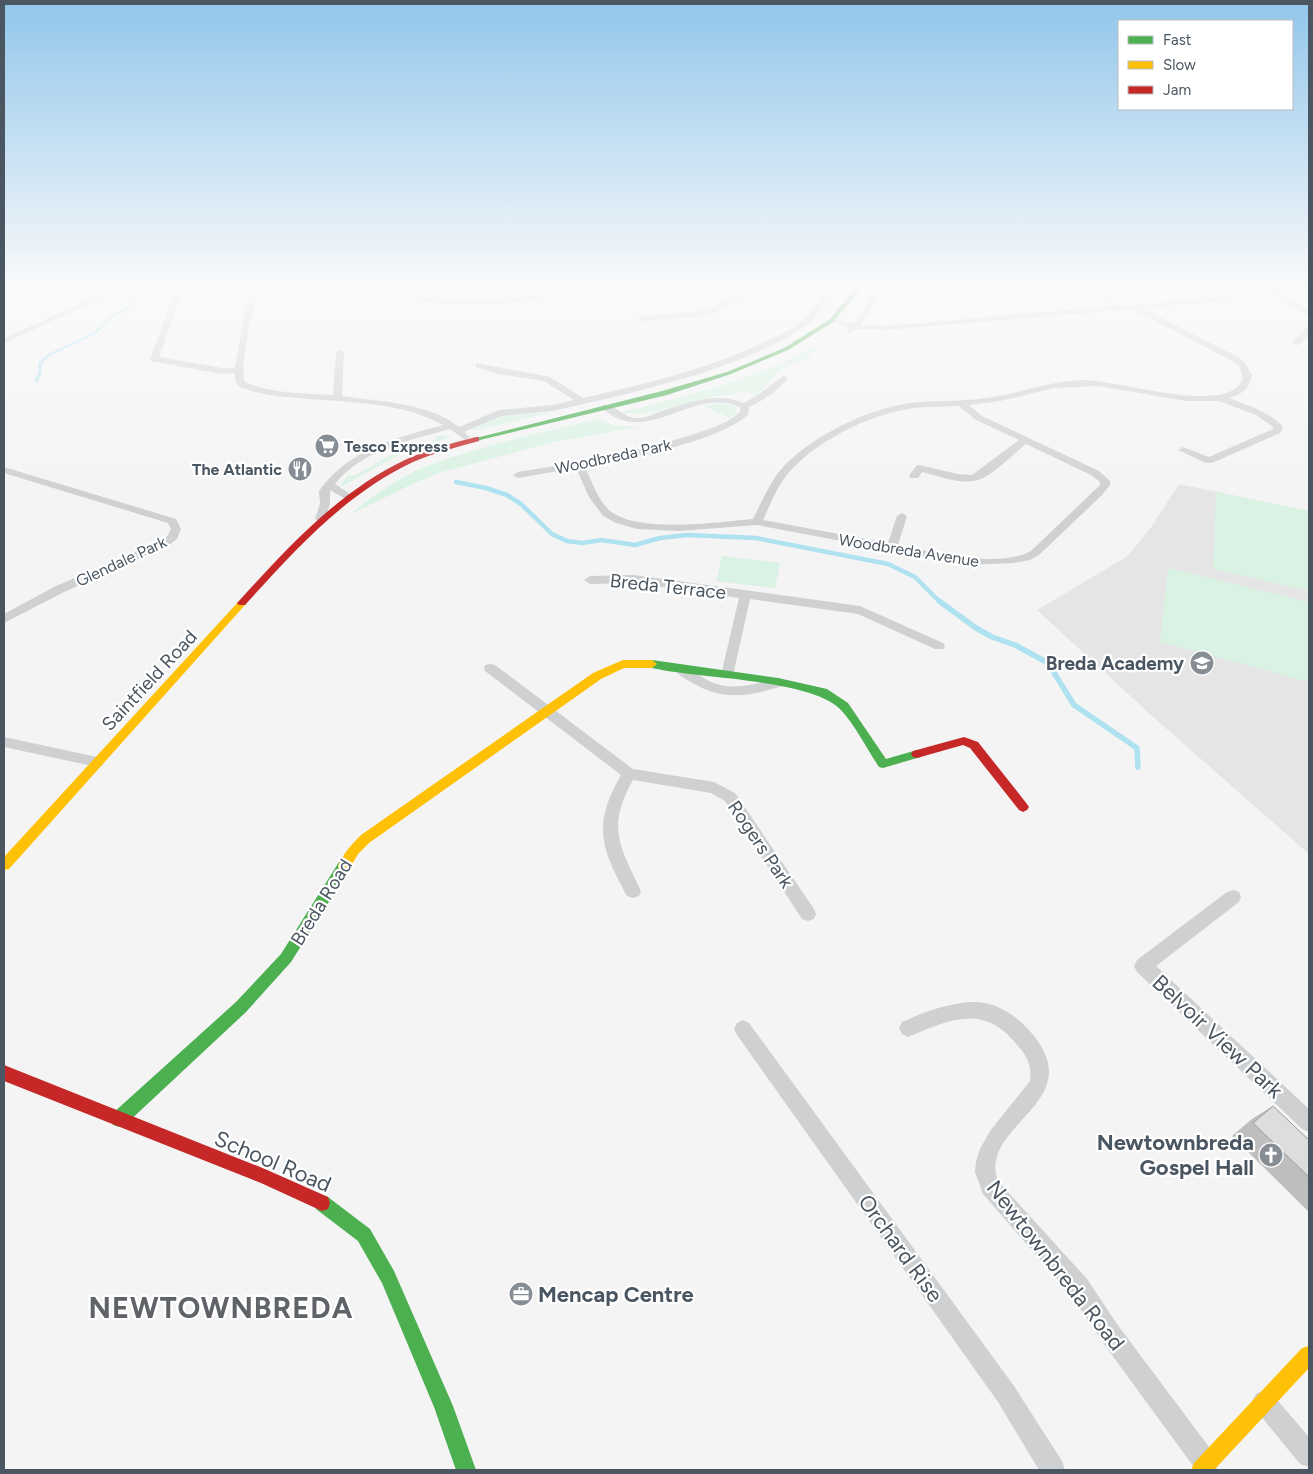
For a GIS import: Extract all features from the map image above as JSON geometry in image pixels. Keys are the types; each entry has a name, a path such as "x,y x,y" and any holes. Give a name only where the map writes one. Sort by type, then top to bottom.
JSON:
{"main road":[{"name":"Saintfield Road","path":"4,865 320,519 348,496 372,480 410,461 469,441 682,387 745,367 770,356"},
{"name":"Breda Road","path":"119,1119 241,1007 286,958 354,850 382,827 608,668 633,662 814,689 837,699 883,764 964,741 968,742 974,745 1023,807"},
{"name":"School Road","path":"4,1073 265,1177 327,1205 364,1235 388,1277 443,1406 466,1470"},
{"name":"Newtownbreda Road","path":"1203,1467 1309,1355"}],"street":[{"path":"155,356 154,359 222,371 239,370"},
{"path":"241,356 239,370 241,384 257,391 337,398 415,411 431,416 454,429 469,441"},
{"path":"337,398 340,356"},
{"path":"320,519 325,504 324,491 357,459 377,448 454,429 499,413 542,409 680,377 741,356"},
{"path":"757,522 778,481 788,468 826,439 842,430 898,408 996,399 1041,387 1082,382 1114,385 1198,400 1221,398 1237,393 1242,389 1248,375 1242,365 1226,356"},
{"path":"479,365 498,371 547,379 581,401"},
{"path":"744,406 759,399 784,378"},
{"path":"1183,450 1209,461 1277,430 1278,427 1267,418 1221,398"},
{"name":"Woodbreda Park","path":"518,475 657,450 711,431 734,421 745,413 744,406 730,400 711,400 638,421 619,417 606,407"},
{"name":"Woodbreda Avenue","path":"579,464 599,505 608,514 621,522 654,528 757,522 968,562 1026,558 1035,553 1098,493 1105,485 1105,481 1095,472 980,418 961,403"},
{"path":"914,476 919,468 965,478 974,478 1025,440"},
{"name":"Glendale Park","path":"4,470 172,521 176,529 173,537 165,543 60,589 4,619"},
{"path":"329,485 348,496"},
{"path":"892,548 902,516"},
{"name":"Breda Terrace","path":"590,580 634,579 860,610 938,646"},
{"name":"Breda Terrace","path":"728,675 745,595"},
{"path":"490,668 545,712"},
{"name":"Breda Road","path":"679,668 700,684 721,692 743,692 779,683"},
{"name":"Rogers Park","path":"545,712 629,774 714,788 730,797 808,914"},
{"path":"4,742 97,762"},
{"path":"629,774 617,793 610,812 610,830 612,846 618,866 633,891"},
{"name":"Belvoir View Park","path":"1232,897 1143,966 1309,1122"},
{"name":"Newtownbreda Road","path":"908,1028 942,1016 981,1010 994,1014 1010,1025 1033,1050 1038,1062 1040,1075 1038,1085 994,1142 985,1170 990,1187 1079,1287 1203,1467"},
{"name":"Orchard Rise","path":"743,1029 1006,1394 1053,1470"},
{"path":"1264,1402 1309,1455"}],"shaded area":[{"name":"Breda Academy","path":"1179,484 1309,511 1309,854 1152,716 1037,610 1128,556 1152,526"}],"green space":[{"path":"796,356 810,356 806,360 795,362 779,371 757,395 743,391 730,395 710,397 653,412 631,414 623,412 720,386"},
{"path":"723,403 735,407 736,414 730,418 705,407 713,404"},
{"path":"553,412 478,430 471,430 502,416"},
{"path":"599,419 613,425 640,427 554,442 442,472 412,484 349,515 388,487 430,465 492,445"},
{"path":"446,435 448,438 399,455 342,486 341,484 349,475 356,475 389,456 436,440 436,436"},
{"path":"1216,492 1309,511 1309,591 1213,569"},
{"path":"722,556 780,563 775,588 716,581"},
{"path":"1168,568 1309,602 1309,682 1160,642"}],"building":[{"path":"1273,1106 1309,1140 1309,1177 1253,1123"}],"waterway":[{"path":"36,381 40,373 40,363 48,356"},
{"path":"456,482 486,488 507,495 521,504 552,534 567,541 582,543 601,540 635,545 660,538 687,535 756,538 888,564 915,577 939,601"},
{"path":"939,601 976,628 992,637 1015,645 1048,663 1074,705 1137,748 1138,767"}],"traffic: fast":[{"path":"476,439 664,393 729,373 770,356"},
{"path":"652,664 778,682 823,692 844,706 883,764 917,754"},
{"path":"119,1119 241,1007 286,958 344,866"},
{"path":"322,1203 364,1235 388,1277 443,1406 466,1470"}],"traffic: slow":[{"path":"4,865 242,603"},
{"path":"344,866 354,850 365,839 597,676 623,664 652,664"},
{"path":"1201,1470 1309,1355"}],"traffic: jam":[{"path":"242,603 318,523 361,489 384,474 410,461 476,439"},
{"path":"917,754 964,741 974,745 1023,807"},
{"path":"4,1073 265,1177 322,1203"}],"place":[{"name":"Tesco Express","path":"327,446"},
{"name":"The Atlantic","path":"300,469"},
{"name":"Breda Academy","path":"1202,663"},
{"name":"Newtownbreda Gospel Hall","path":"1271,1155"},
{"name":"Mencap Centre","path":"521,1294"}],"district":[{"name":"NEWTOWNBREDA","path":"221,1308"}]}
